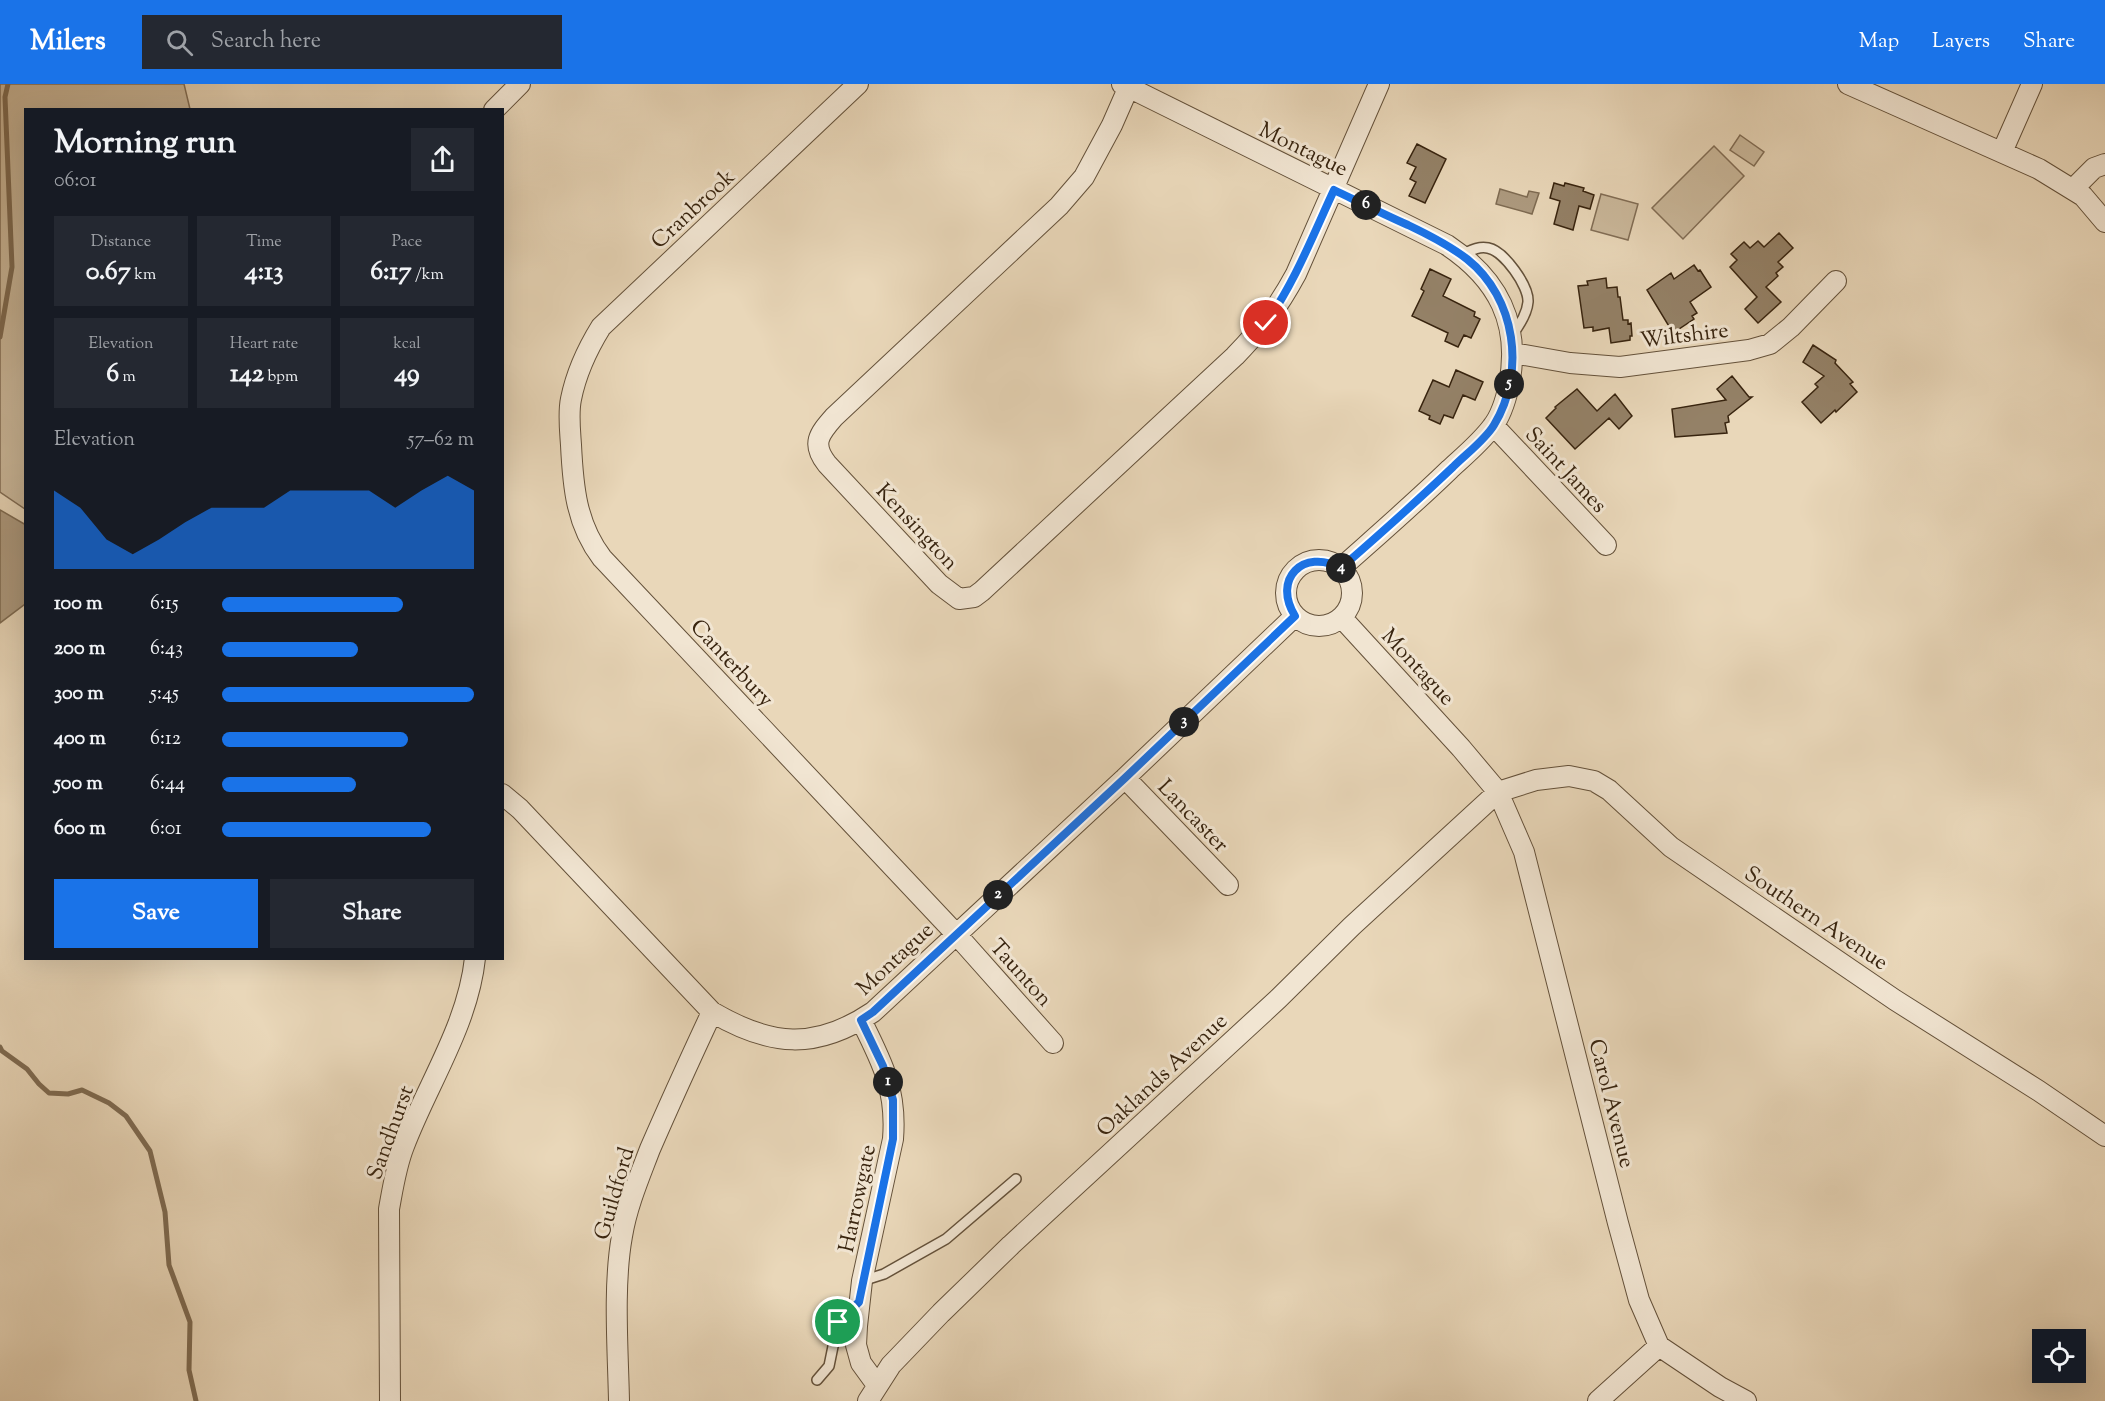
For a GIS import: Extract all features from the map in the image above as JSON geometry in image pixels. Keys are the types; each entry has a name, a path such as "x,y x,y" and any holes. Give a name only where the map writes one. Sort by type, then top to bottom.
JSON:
{"street":[{"path":"496,108 520,84"},
{"name":"Cranbrook","path":"576,381 589,348 606,320 858,84"},
{"path":"1334,190 1379,84"},
{"path":"1848,84 2039,169 2073,189 2091,203 2105,222"},
{"path":"2002,152 2032,84"},
{"name":"Montague","path":"1127,85 1433,238 1461,255 1482,273 1494,288 1505,311 1512,345 1512,368 1506,396 1494,426 1420,498 1341,568"},
{"name":"Kensington","path":"1127,85 1112,125 1084,177 1059,206 834,417 822,431 818,440 819,451 827,464 939,584 954,597 968,598 982,591 1235,356 1266,323 1296,274 1334,190"},
{"path":"2073,189 2094,168 2105,164"},
{"name":"Wiltshire","path":"1512,345 1570,363 1620,367 1749,350 1770,344 1791,327 1836,281"},
{"name":"Canterbury","path":"576,381 570,400 573,484 581,522 593,546 956,934"},
{"name":"Saint James","path":"1494,426 1606,544"},
{"path":"1319,560 1330,562 1341,568 1351,586 1352,598 1342,618 1323,626 1313,626 1295,616 1289,607 1287,585 1299,567 1319,560"},
{"name":"Montague","path":"504,796 520,809 712,1012 735,1025 775,1039 816,1038 841,1030 873,1012 1125,778 1295,616"},
{"name":"Montague","path":"1342,618 1461,748 1498,792"},
{"name":"Southern Avenue","path":"1498,792 1543,779 1569,776 1594,781 1609,790 1671,847 1895,1000 2039,1091 2105,1136"},
{"name":"Lancaster","path":"1125,778 1228,885"},
{"name":"Carol Avenue","path":"1498,792 1524,852 1618,1224 1640,1300 1659,1346"},
{"name":"Oaklands Avenue","path":"871,1396 901,1353 1011,1245 1245,1030 1412,870 1498,792"},
{"name":"Taunton","path":"956,934 1053,1043"},
{"name":"Sandhurst","path":"390,1401 389,1209 393,1187 404,1147 464,1006 474,973 475,960"},
{"name":"Guildford","path":"619,1401 618,1285 621,1238 639,1178 666,1112 712,1012"},
{"name":"Harrowgate","path":"861,1020 883,1066 893,1100 894,1120 893,1139 862,1281 856,1326 858,1354 871,1396"},
{"path":"1598,1401 1659,1346 1741,1400"}],"lane":[{"path":"1461,255 1475,248 1494,250 1523,284 1528,303 1512,345"},
{"path":"862,1281 884,1274 946,1239 1016,1179"},
{"path":"817,1380 829,1366 838,1322 859,1302"}],"shaded area":[{"path":"0,84 184,84 190,108 24,108 24,508 0,492"},
{"path":"1740,135 1764,152 1754,166 1730,150"},
{"path":"1714,146 1744,176 1683,239 1652,208"},
{"path":"1500,189 1527,197 1529,191 1539,193 1532,214 1496,204"},
{"path":"1601,194 1638,204 1628,240 1591,230"},
{"path":"0,510 24,524 24,605 0,623"}],"building":[{"path":"1417,144 1446,159 1425,203 1409,196 1416,182 1410,179 1416,167 1407,163"},
{"path":"1554,183 1564,186 1565,183 1584,188 1583,191 1594,195 1590,209 1579,206 1573,230 1554,224 1560,201 1550,198"},
{"path":"1779,233 1793,248 1778,262 1783,267 1776,273 1778,276 1766,287 1781,302 1758,323 1745,309 1757,297 1730,267 1737,260 1731,254 1744,242 1750,248 1758,241 1764,247"},
{"path":"1694,265 1711,287 1690,302 1697,313 1692,316 1694,319 1673,333 1647,290 1671,273 1674,279"},
{"path":"1430,269 1451,279 1443,296 1475,312 1474,316 1480,319 1471,338 1464,335 1458,347 1445,341 1448,333 1412,316 1424,291 1421,289"},
{"path":"1606,278 1607,288 1617,287 1623,320 1628,320 1628,324 1631,323 1630,340 1611,343 1609,328 1593,331 1593,327 1584,328 1578,286 1588,285 1587,281"},
{"path":"1813,345 1836,360 1835,363 1853,382 1850,384 1857,392 1821,423 1802,402 1818,387 1815,384 1824,376 1803,362"},
{"path":"1456,370 1483,382 1475,400 1463,395 1453,418 1444,415 1440,424 1419,411 1433,380 1449,387"},
{"path":"1732,376 1749,397 1752,397 1728,416 1729,422 1725,423 1727,433 1675,437 1672,409 1726,400 1717,389"},
{"path":"1577,389 1597,411 1615,394 1632,416 1619,429 1609,418 1575,449 1546,418 1555,407"}],"waterway":[{"path":"0,337 12,267 5,97 8,84"},
{"path":"0,1047 2,1051 27,1069 49,1093 68,1094 82,1090 109,1103 126,1116 150,1151 165,1212 169,1265 190,1322 189,1370 196,1401"}],"route":[{"path":"838,1322 859,1302 893,1139 893,1100 883,1066 861,1020 873,1012 1125,778 1295,616 1289,607 1287,585 1299,567 1319,560 1330,562 1341,568 1420,498 1494,426 1506,396 1513,353 1509,325 1494,288 1482,273 1470,261 1447,245 1334,190 1296,274 1266,323"}]}
